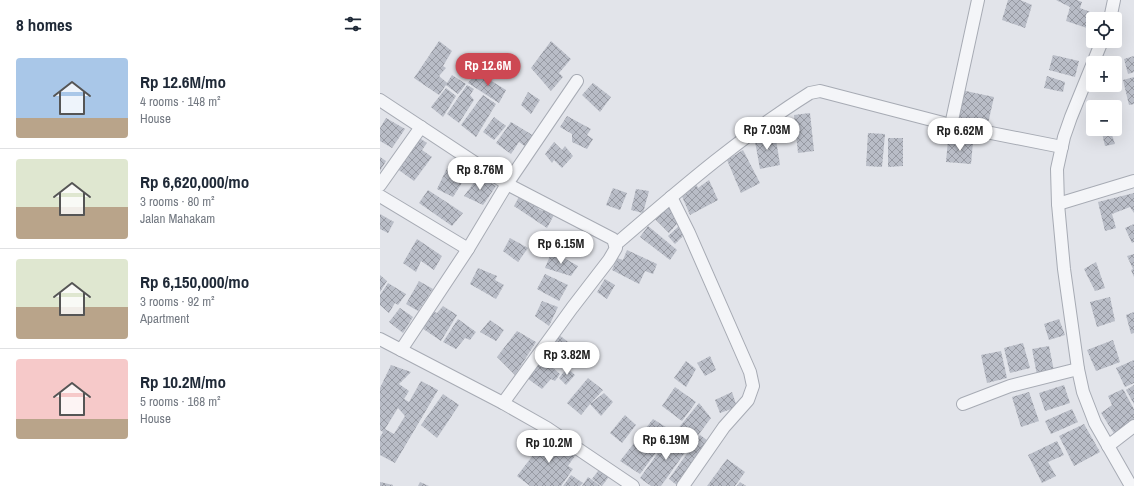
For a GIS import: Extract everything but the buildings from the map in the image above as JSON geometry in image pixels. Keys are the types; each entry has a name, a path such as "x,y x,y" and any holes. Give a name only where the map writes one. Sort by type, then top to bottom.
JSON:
{"street":[{"path":"951,124 978,0"},
{"path":"1111,12 1114,0"},
{"path":"1099,48 1071,117 1062,147 1057,169 1058,204 1064,269 1078,369 1083,392 1094,423 1131,486"},
{"path":"401,350 468,249 507,184 577,81"},
{"path":"615,245 671,197 751,133 810,93 820,91 951,124 1062,147"},
{"path":"380,100 507,184 613,239 616,248 610,260 572,308 503,403"},
{"path":"380,185 421,127"},
{"path":"1058,204 1134,181"},
{"path":"380,196 468,249"},
{"path":"671,197 689,233 750,372 753,386 748,400 724,427 683,486"},
{"path":"380,339 503,403 552,432 633,486"},
{"path":"963,404 1010,386 1078,369"},
{"path":"1108,446 1134,426"}]}
